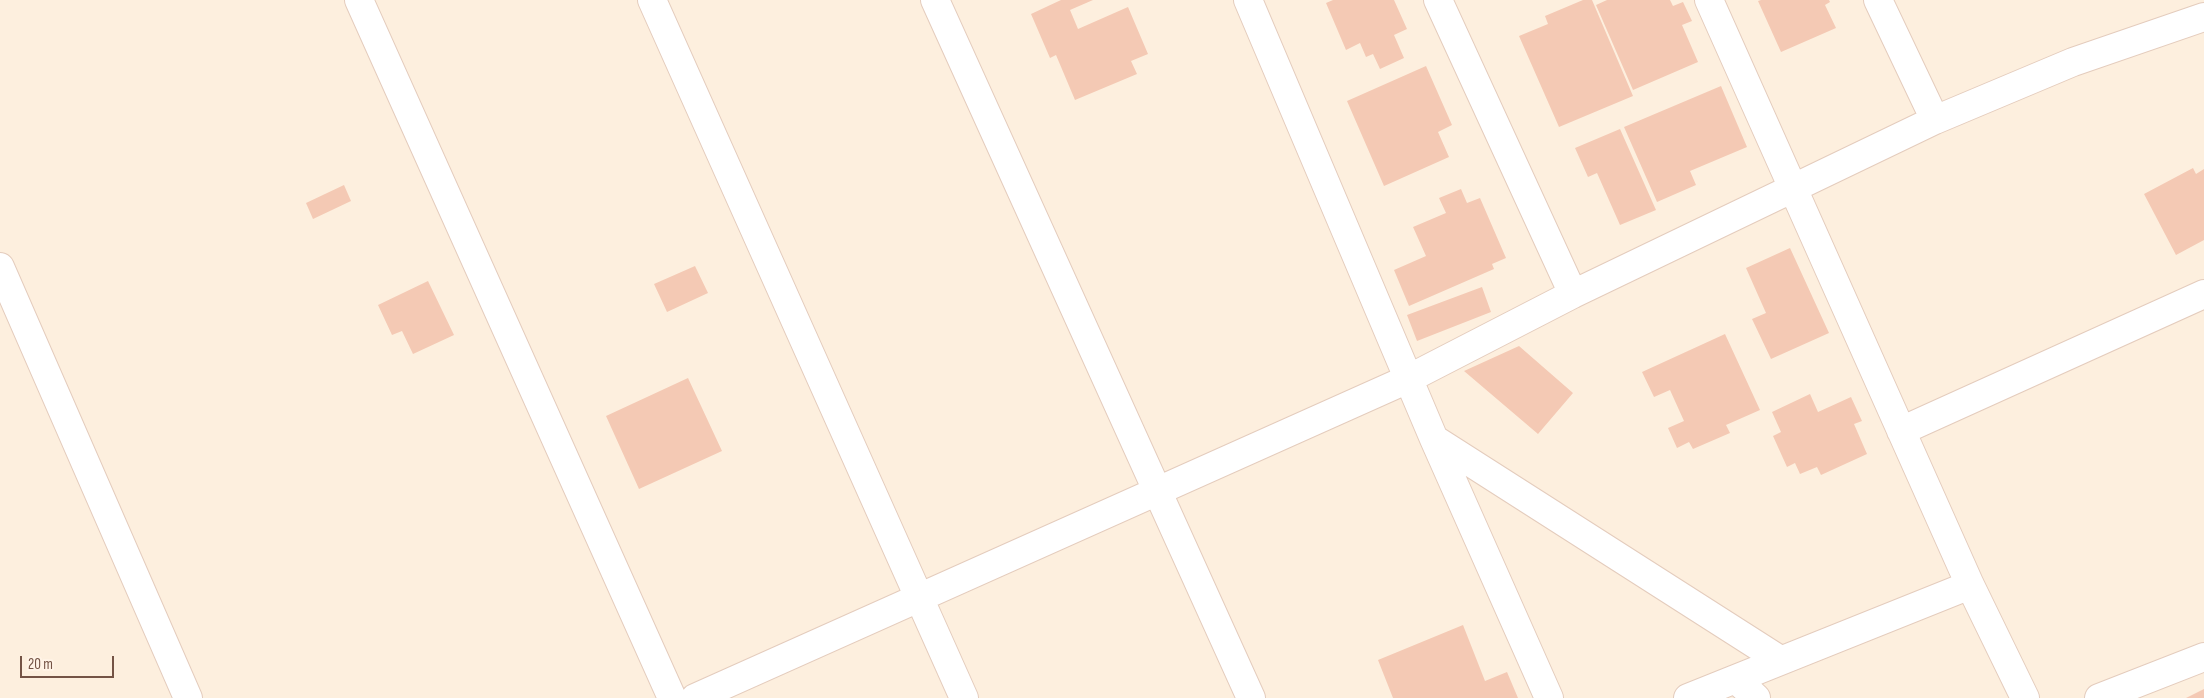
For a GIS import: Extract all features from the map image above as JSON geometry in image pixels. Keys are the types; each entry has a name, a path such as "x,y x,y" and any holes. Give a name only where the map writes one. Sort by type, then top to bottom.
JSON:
{"street":[{"path":"359,0 672,698"},
{"path":"652,0 964,698"},
{"path":"935,0 1251,698"},
{"path":"1248,0 1408,379 1549,698"},
{"path":"1438,0 1573,294"},
{"path":"1708,0 1970,585 2025,698"},
{"path":"1878,0 1936,120"},
{"path":"695,698 1408,379 1573,294 1936,120 2073,62 2204,17"},
{"path":"0,267 188,698"},
{"path":"1901,432 2204,294"},
{"path":"1434,439 1780,660"},
{"path":"1688,698 1737,680 1780,660 1970,585"},
{"path":"2098,698 2204,657"},
{"path":"1737,680 1756,698"}],"building":[{"path":"1061,0 1093,0 1070,10 1078,29 1128,7 1148,54 1131,61 1137,74 1075,100 1056,55 1050,58 1031,14"},
{"path":"1333,0 1394,0 1407,29 1394,35 1404,58 1380,69 1373,54 1366,57 1360,43 1346,50 1326,3"},
{"path":"1583,0 1592,0 1633,96 1559,127 1519,36 1548,24 1545,16"},
{"path":"1607,0 1670,0 1673,6 1683,2 1692,21 1682,25 1698,62 1633,90 1596,5"},
{"path":"1829,0 1830,2 1825,5 1836,28 1781,52 1758,1"},
{"path":"1426,66 1452,125 1438,132 1449,157 1384,186 1347,101"},
{"path":"1721,86 1747,147 1690,171 1696,185 1657,202 1624,127"},
{"path":"1620,129 1656,210 1620,225 1597,173 1588,177 1575,148"},
{"path":"2193,168 2196,174 2204,169 2204,240 2176,255 2144,194"},
{"path":"344,185 351,201 313,219 306,203"},
{"path":"1461,189 1467,203 1480,198 1506,258 1492,264 1494,269 1409,306 1394,270 1426,256 1413,227 1446,213 1439,198"},
{"path":"1790,248 1829,333 1771,359 1752,319 1766,313 1746,268"},
{"path":"695,266 708,293 667,312 654,284"},
{"path":"428,281 454,335 413,354 402,331 392,335 378,305"},
{"path":"1482,287 1491,312 1417,341 1407,315"},
{"path":"1725,334 1760,410 1726,425 1730,433 1693,449 1689,442 1677,448 1668,428 1684,421 1670,390 1654,397 1642,372"},
{"path":"1519,346 1573,393 1538,434 1464,371"},
{"path":"688,378 722,451 639,489 606,416"},
{"path":"1810,394 1818,412 1851,397 1862,421 1854,424 1867,454 1821,475 1817,467 1800,474 1795,463 1787,467 1773,436 1781,432 1772,412"},
{"path":"1463,625 1485,681 1507,672 1518,698 1393,698 1378,660"},
{"path":"2204,689 2204,698 2186,698"}]}
